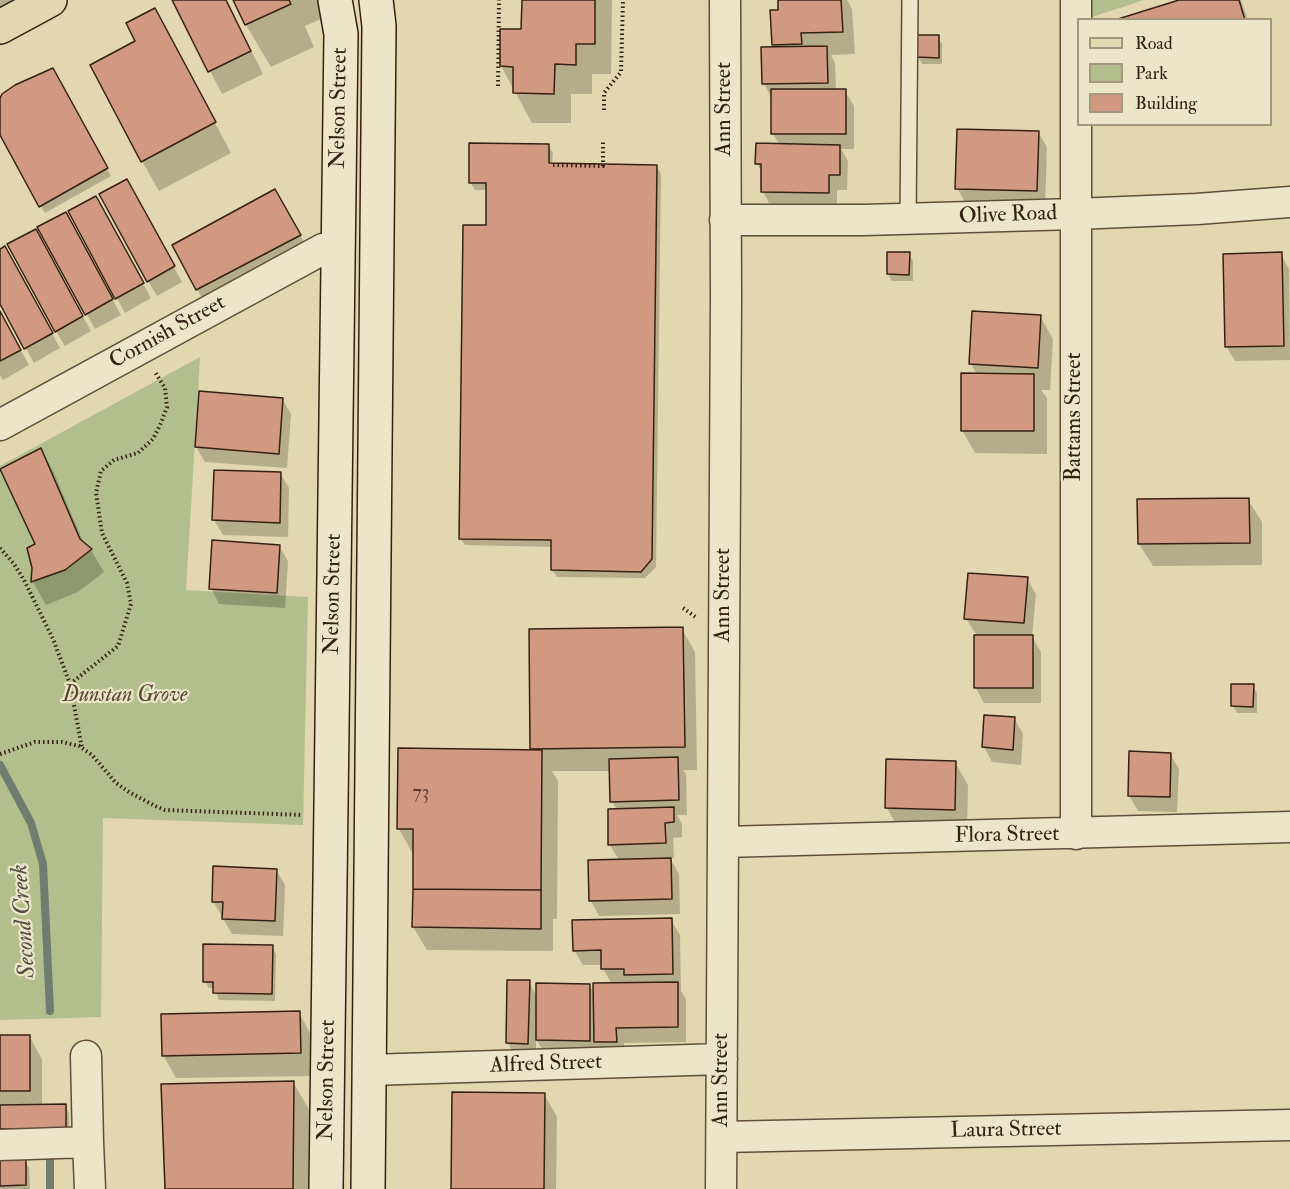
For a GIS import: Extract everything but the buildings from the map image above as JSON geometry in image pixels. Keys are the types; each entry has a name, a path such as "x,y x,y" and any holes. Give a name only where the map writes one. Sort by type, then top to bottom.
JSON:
{"main road":[{"path":"0,27 50,0"},
{"name":"Nelson Street","path":"326,1189 341,34 335,0"},
{"name":"Nelson Street","path":"368,1189 380,26 376,0"},
{"path":"338,246 377,239"},
{"path":"328,1072 369,1070"}],"street":[{"name":"Ann Street","path":"721,1189 725,0"},
{"name":"Battams Street","path":"1076,0 1076,834"},
{"name":"Olive Road","path":"725,220 908,219 1075,214 1197,209 1290,202"},
{"name":"Cornish Street","path":"0,425 322,249 338,246"},
{"name":"Flora Street","path":"723,842 1290,827"},
{"path":"86,1056 90,1189"},
{"name":"Alfred Street","path":"369,1070 722,1059"},
{"name":"Laura Street","path":"722,1137 1290,1125"},
{"path":"0,1145 88,1142"}],"lane":[{"path":"908,219 910,0"}],"path":[{"path":"498,86 499,0"},
{"path":"604,110 604,93 621,72 623,0"},
{"path":"553,165 603,166 603,141"},
{"path":"70,684 118,646 131,604 127,583 102,533 96,492 100,471 114,460 138,453 146,446 153,439 167,407 165,388 141,348"},
{"path":"0,548 14,564 53,639 70,684 82,749"},
{"path":"683,608 702,622"},
{"path":"0,754 35,742 52,741 79,746 92,755 116,783 155,807 165,810 331,815"}],"green space":[{"path":"1091,0 1144,0 1092,17"},
{"name":"Dunstan Grove","path":"200,357 186,590 308,597 303,825 103,818 101,1017 0,1020 0,466"}],"waterway":[{"name":"Second Creek","path":"0,765 31,823 43,864 50,1011"},
{"name":"Second Creek","path":"50,1158 50,1189"}]}
